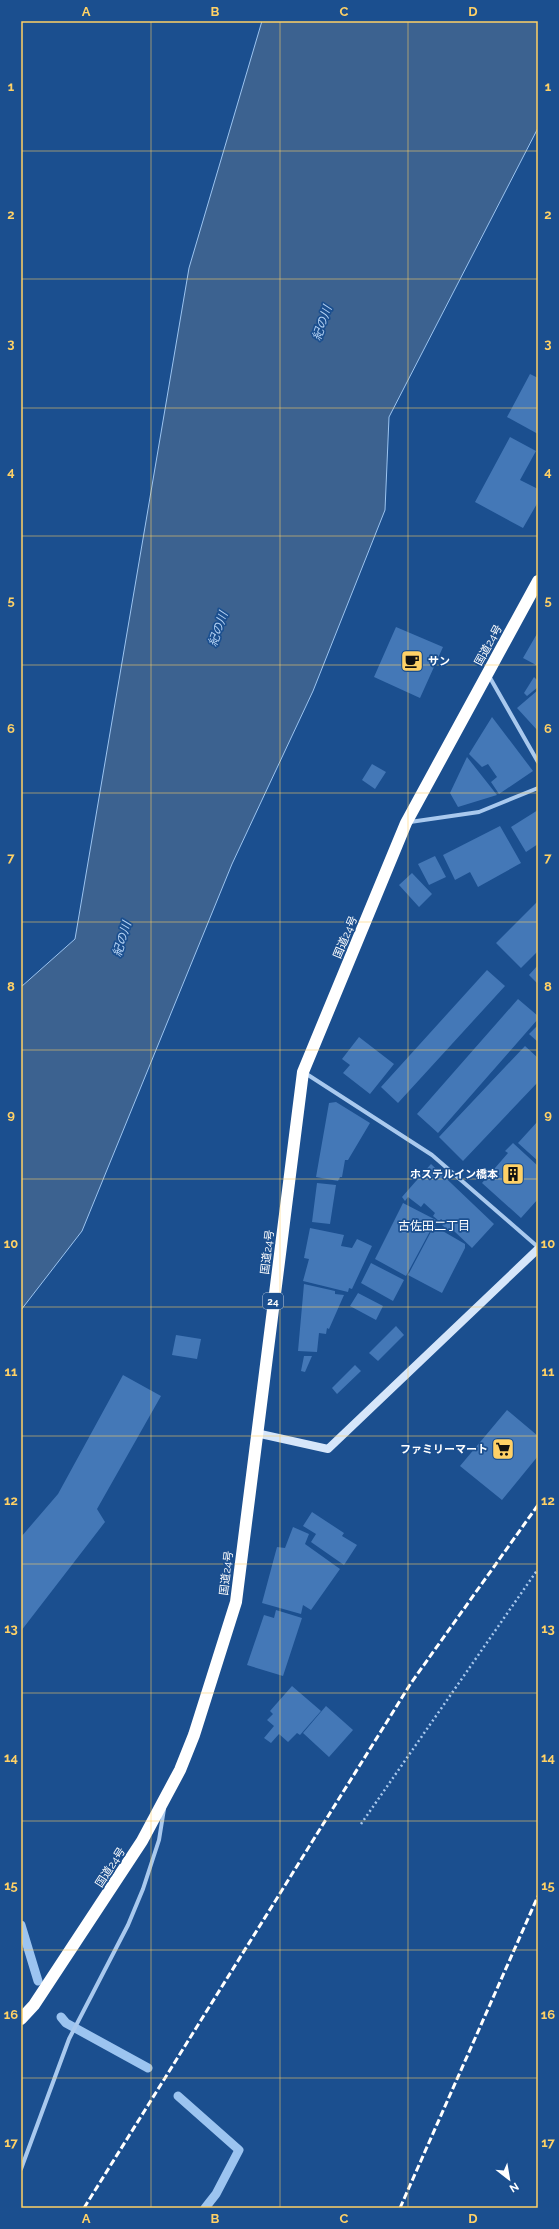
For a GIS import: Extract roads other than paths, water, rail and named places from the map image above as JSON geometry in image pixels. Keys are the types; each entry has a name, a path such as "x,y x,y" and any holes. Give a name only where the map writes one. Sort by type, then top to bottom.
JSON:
{"highway":[{"name":"国道24号","path":"21,2019 42,1992 142,1842 180,1770 194,1735 236,1602 256,1433 303,1072 406,823 538,581"}],"street":[{"path":"487,672 538,762"},
{"path":"406,823 479,812 538,788"},
{"path":"256,1433 328,1449 538,1248 432,1155 303,1072"},
{"path":"21,2169 70,2039 128,1925 143,1889 159,1840 166,1795"}],"water":[{"name":"紀の川","path":"262,21 538,21 538,128 389,417 385,510 313,691 232,864 82,1231 21,1310 21,987 75,939 189,268"}],"waterway":[{"path":"21,1925 38,1981"},
{"path":"61,2017 66,2023 148,2068"},
{"path":"178,2096 239,2150 216,2194 205,2208"}],"railway":[{"path":"84,2208 411,1683 538,1505"},
{"path":"400,2208 538,1896"}],"place":[{"name":"サン","path":"412,661"},
{"name":"ホステルイン橋本","path":"513,1174"},
{"name":"ファミリーマート","path":"503,1449"}],"district":[{"name":"古佐田二丁目","path":"434,1226"}]}
